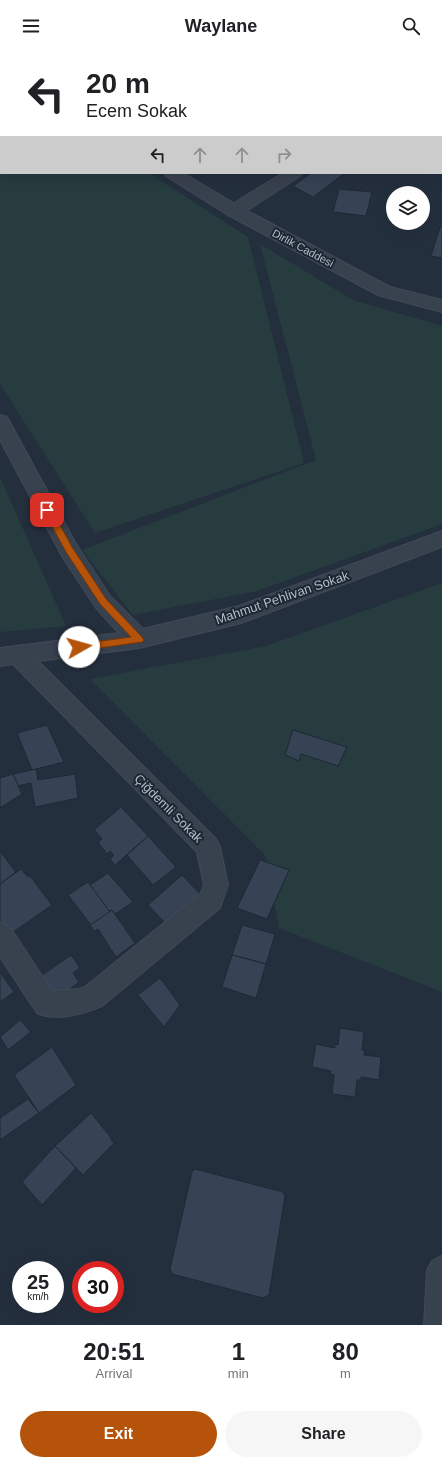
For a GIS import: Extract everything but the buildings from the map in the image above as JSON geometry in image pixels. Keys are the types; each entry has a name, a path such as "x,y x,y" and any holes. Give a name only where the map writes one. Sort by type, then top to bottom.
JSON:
{"street":[{"name":"Dirlik Caddesi","path":"174,174 234,211 384,290 442,306"},
{"path":"234,211 292,174"},
{"path":"0,422 73,556 103,602 139,640"},
{"name":"Mahmut Pehlivan Sokak","path":"9,656 139,640 241,614 442,539"},
{"name":"Çiğdemli Sokak","path":"0,935 46,1004 78,1002 93,997 211,900 216,886 208,847 9,656"},
{"path":"438,1325 442,1271"}],"green space":[{"path":"0,174 151,174 248,237 304,463 95,533 0,384"},
{"path":"260,244 353,300 442,326 442,524 257,591 133,615 82,550 316,460"},
{"path":"0,477 66,626 0,632"},
{"path":"442,583 442,992 279,928 266,856 90,679 266,646"}],"route":[{"path":"47,510 69,550 103,602 139,640 79,647"}]}
